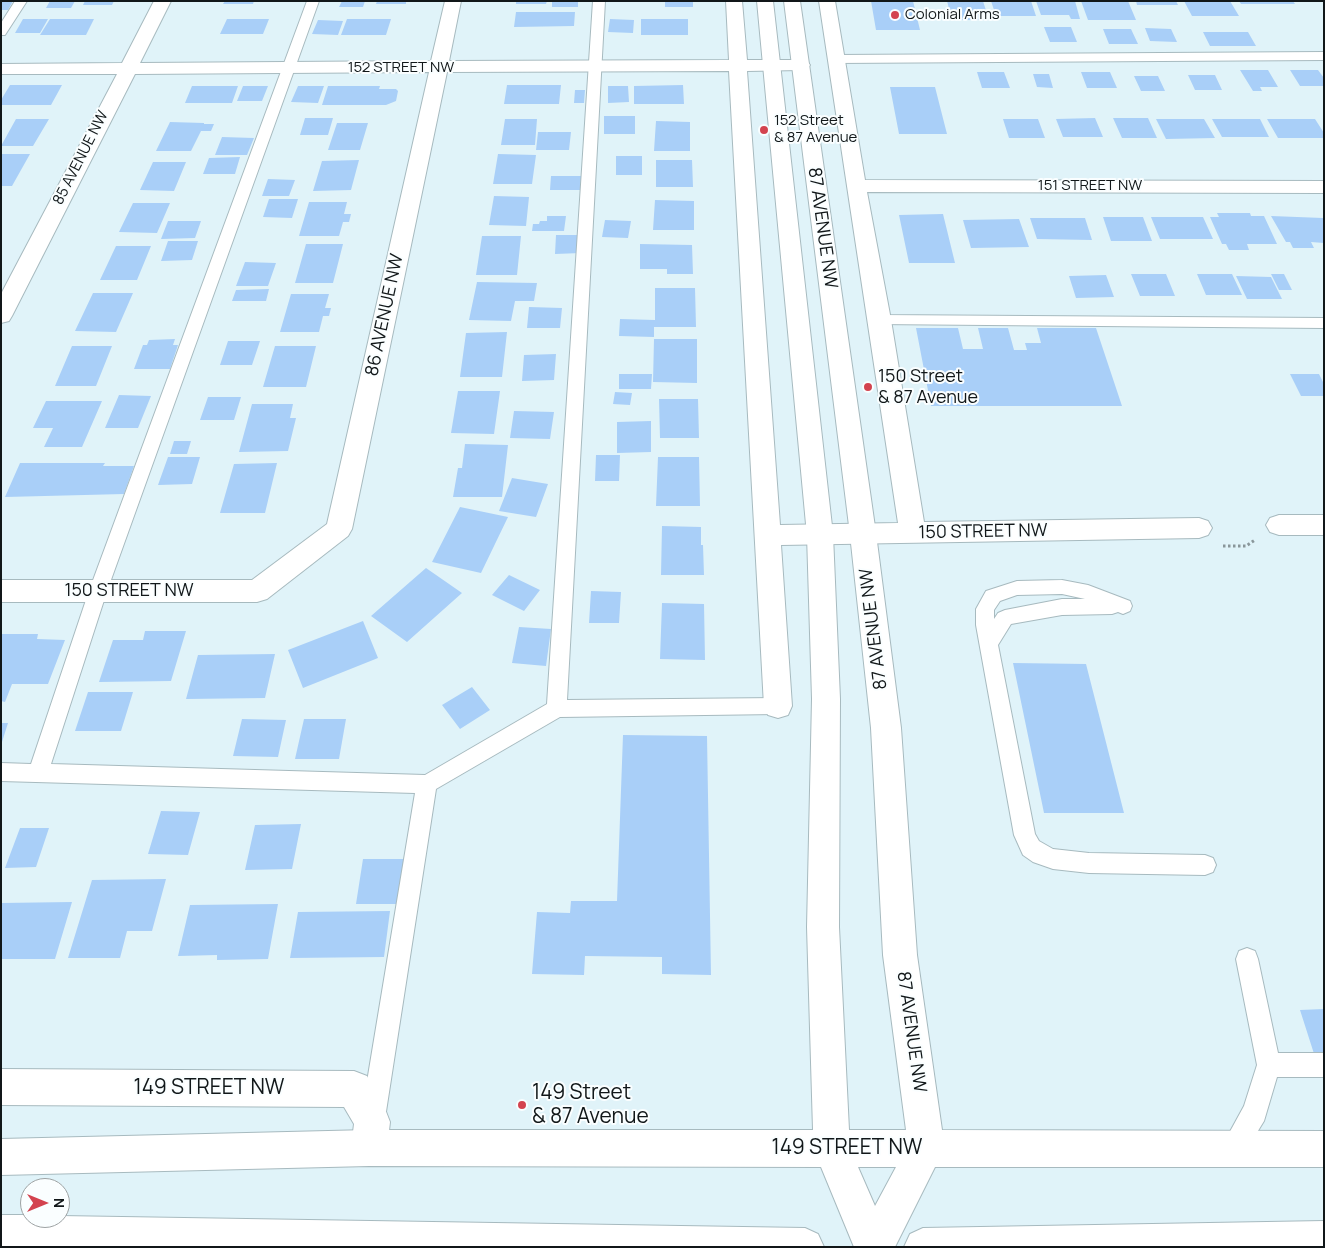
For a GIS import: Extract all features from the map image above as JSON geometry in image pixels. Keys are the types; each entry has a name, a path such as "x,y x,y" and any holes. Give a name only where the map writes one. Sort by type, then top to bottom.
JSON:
{"street":[{"name":"85 AVENUE NW","path":"1,316 163,1"},
{"name":"86 AVENUE NW","path":"257,591 339,529 453,1"},
{"path":"734,1 778,706"},
{"name":"87 AVENUE NW","path":"765,1 820,535 826,699 823,927 832,1148 874,1247"},
{"name":"87 AVENUE NW","path":"792,1 863,534 886,728 900,955 926,1147 874,1247"},
{"path":"827,1 856,186 880,320 913,534"},
{"name":"152 STREET NW","path":"1,69 801,66"},
{"name":"151 STREET NW","path":"856,186 1324,187"},
{"path":"1279,524 1324,525"},
{"name":"150 STREET NW","path":"767,535 1200,528"},
{"name":"150 STREET NW","path":"1,591 257,591"},
{"name":"149 STREET NW","path":"1,1087 354,1089 371,1135"},
{"name":"149 STREET NW","path":"1,1158 371,1135 832,1148 1324,1149"},
{"path":"1,1234 504,1244 805,1247"},
{"path":"923,1247 1324,1240"}],"lane":[{"path":"1,32 21,1"},
{"path":"38,772 98,591 313,1"},
{"path":"557,709 599,1"},
{"path":"837,59 1324,56"},
{"path":"880,320 1324,323"},
{"path":"989,644 1005,618 1062,607 1124,606 1082,590 1062,587 1017,588 993,596 985,610 985,625 1025,836 1031,848 1041,855 1054,859 1089,863 1205,865"},
{"path":"1,772 427,784 557,709 778,706"},
{"path":"371,1135 427,784"},
{"path":"1233,1148 1256,1112 1269,1065 1247,959"},
{"path":"1269,1065 1324,1065"}],"path":[{"path":"1217,546 1246,546 1279,524"}],"building":[{"path":"1,1 13,1 8,10 1,10"},
{"path":"50,1 75,1 71,8 46,8"},
{"path":"85,1 114,1 112,5 83,5"},
{"path":"225,1 254,1 253,4 223,4"},
{"path":"342,1 365,1 363,7 339,7"},
{"path":"377,1 406,1 406,4 376,4"},
{"path":"516,1 547,1 546,4 516,4"},
{"path":"552,1 578,1 578,7 552,7"},
{"path":"665,1 693,1 693,7 665,7"},
{"name":"Colonial Arms","path":"871,1 913,1 920,30 876,30"},
{"path":"947,1 983,1 989,20 952,20"},
{"path":"991,1 1031,1 1036,16 996,16"},
{"path":"1036,1 1075,1 1080,19 1071,19 1069,15 1041,15"},
{"path":"1081,1 1128,1 1136,20 1088,20"},
{"path":"1136,1 1176,1 1178,5 1137,5"},
{"path":"1184,1 1230,1 1239,16 1192,16"},
{"path":"1239,1 1293,1 1295,4 1241,4"},
{"path":"516,12 575,12 574,26 514,27"},
{"path":"23,19 48,19 40,33 15,33"},
{"path":"50,19 94,19 86,35 40,35"},
{"path":"227,19 269,19 263,34 220,34"},
{"path":"347,19 391,19 386,35 341,35"},
{"path":"610,19 634,20 633,33 608,32"},
{"path":"641,19 688,19 688,35 641,35"},
{"path":"318,20 343,21 338,35 312,34"},
{"path":"1044,27 1071,27 1077,42 1050,42"},
{"path":"1145,28 1171,29 1177,42 1150,41"},
{"path":"1103,29 1131,29 1138,44 1109,44"},
{"path":"1203,32 1248,32 1256,46 1210,46"},
{"path":"1240,70 1268,70 1278,87 1260,87 1262,91 1253,91"},
{"path":"1290,70 1318,70 1324,78 1324,86 1300,86"},
{"path":"977,72 1004,72 1010,88 982,88"},
{"path":"1081,72 1110,72 1117,88 1087,88"},
{"path":"1033,74 1049,74 1053,88 1037,87"},
{"path":"1188,75 1215,75 1222,90 1195,90"},
{"path":"1134,76 1158,76 1165,91 1141,91"},
{"path":"10,85 62,85 51,105 1,105 1,100"},
{"path":"507,85 561,85 559,104 504,104"},
{"path":"683,85 684,104 634,104 634,86"},
{"path":"192,86 238,86 232,103 185,103"},
{"path":"243,86 268,86 262,101 237,101"},
{"path":"298,86 324,86 318,103 291,102"},
{"path":"328,86 380,86 379,89 396,89 398,91 396,101 386,105 322,105"},
{"path":"608,86 628,86 629,102 608,103"},
{"path":"890,87 935,87 947,134 899,134"},
{"path":"575,90 585,90 584,103 574,103"},
{"path":"604,116 635,116 635,134 604,134"},
{"path":"305,118 333,118 328,135 300,135"},
{"path":"1095,118 1103,137 1063,137 1056,119"},
{"path":"1113,118 1148,118 1157,138 1122,138"},
{"path":"16,119 49,119 33,146 1,146"},
{"path":"505,119 537,119 535,145 501,145"},
{"path":"1003,119 1038,119 1045,138 1009,138"},
{"path":"1156,119 1204,119 1215,138 1166,139"},
{"path":"1212,119 1260,119 1269,137 1222,137"},
{"path":"1267,119 1315,119 1324,133 1324,138 1278,138"},
{"path":"656,121 690,122 690,151 654,151"},
{"path":"170,122 214,124 211,131 201,131 191,151 156,151"},
{"path":"337,123 368,123 360,150 328,150"},
{"path":"538,132 571,132 569,150 536,150"},
{"path":"222,137 254,138 247,155 215,155"},
{"path":"1,154 30,154 12,186 1,186"},
{"path":"498,154 536,155 532,184 493,184"},
{"path":"616,156 642,156 642,175 616,175"},
{"path":"240,157 235,174 203,174 209,158"},
{"path":"359,160 351,190 313,191 322,161"},
{"path":"656,160 692,160 693,187 656,187"},
{"path":"153,162 186,162 174,191 140,190"},
{"path":"551,176 581,176 580,190 550,190"},
{"path":"268,179 295,180 289,196 262,196"},
{"path":"494,196 529,197 526,226 489,225"},
{"path":"269,199 298,199 292,218 263,217"},
{"path":"655,200 694,201 694,230 653,230"},
{"path":"309,202 347,202 344,214 351,214 349,222 343,222 339,236 299,236"},
{"path":"133,203 170,203 157,233 119,232"},
{"path":"1217,213 1250,213 1251,216 1264,216 1277,244 1247,244 1249,250 1229,250 1226,244 1222,244 1210,217 1219,217"},
{"path":"943,214 955,263 909,263 899,215"},
{"path":"547,216 566,216 564,231 532,231 533,224 547,221"},
{"path":"1271,216 1323,218 1324,243 1311,242 1314,248 1293,248 1290,242 1286,242"},
{"path":"1103,217 1143,217 1152,241 1111,241"},
{"path":"1151,217 1203,217 1213,239 1160,239"},
{"path":"1030,218 1085,218 1092,240 1037,239"},
{"path":"1019,219 1029,247 971,248 963,220"},
{"path":"605,220 631,221 628,238 602,237"},
{"path":"168,221 201,221 195,238 161,239"},
{"path":"556,235 582,235 581,253 555,254"},
{"path":"482,236 521,236 517,275 476,275"},
{"path":"168,241 198,241 192,260 161,261"},
{"path":"306,244 343,244 333,283 295,283"},
{"path":"640,244 692,245 693,274 667,274 667,269 640,269"},
{"path":"116,246 151,246 137,280 100,280"},
{"path":"245,262 276,263 268,286 236,286"},
{"path":"1131,274 1166,274 1175,296 1140,296"},
{"path":"1197,274 1232,274 1242,295 1206,295"},
{"path":"1271,274 1284,274 1292,290 1279,290"},
{"path":"1106,275 1114,297 1076,298 1069,276"},
{"path":"1236,276 1271,277 1282,299 1247,299"},
{"path":"477,282 537,283 534,301 515,301 511,321 469,320"},
{"path":"655,288 695,288 696,327 654,327 654,337 619,336 620,319 655,320"},
{"path":"269,289 266,301 232,301 236,290"},
{"path":"93,293 133,293 116,332 75,331"},
{"path":"291,294 329,294 325,308 331,308 329,316 323,316 319,332 280,332"},
{"path":"529,307 562,308 560,328 527,328"},
{"path":"916,328 958,328 963,349 983,349 978,328 1008,328 1014,350 1027,350 1025,343 1041,343 1037,328 1096,328 1122,406 931,406"},
{"path":"507,332 502,377 460,377 466,333"},
{"path":"175,339 173,345 178,345 170,369 134,369 143,345 147,345 149,340"},
{"path":"654,339 697,339 697,383 653,382"},
{"path":"228,341 260,341 252,365 220,365"},
{"path":"72,346 112,346 96,386 55,386"},
{"path":"275,346 316,346 306,387 263,387"},
{"path":"556,354 554,380 522,381 524,355"},
{"path":"619,374 652,374 651,389 619,389"},
{"path":"1290,374 1319,374 1324,384 1324,396 1301,396"},
{"path":"458,391 500,391 494,434 451,433"},
{"path":"615,392 632,393 630,405 613,404"},
{"path":"119,395 151,396 138,428 105,428"},
{"path":"208,397 241,397 234,420 200,420"},
{"path":"659,399 698,399 699,438 660,438"},
{"path":"46,401 102,401 82,447 44,447 53,428 33,428"},
{"path":"252,404 293,404 290,418 296,418 288,451 239,452"},
{"path":"514,411 554,412 550,439 510,438"},
{"path":"651,421 651,452 617,453 617,422"},
{"path":"174,441 191,441 187,454 170,454"},
{"path":"465,444 508,445 502,497 453,497 458,468 462,468"},
{"path":"596,455 620,455 619,481 595,481"},
{"path":"168,457 200,457 192,484 158,485"},
{"path":"658,457 699,457 700,506 656,506"},
{"path":"20,463 105,463 103,466 134,466 124,494 5,497"},
{"path":"277,463 265,513 220,513 234,464"},
{"path":"512,478 548,484 536,517 499,511"},
{"path":"460,507 508,517 481,573 432,562"},
{"path":"662,526 701,527 704,575 661,575"},
{"path":"426,568 462,593 407,642 371,616"},
{"path":"509,575 540,590 524,611 492,595"},
{"path":"591,591 621,592 619,623 589,623"},
{"path":"662,603 704,604 705,660 660,659"},
{"path":"363,621 378,658 303,688 288,650"},
{"path":"519,627 551,629 546,666 512,663"},
{"path":"145,631 186,631 171,681 99,682 113,640 143,640"},
{"path":"1,634 38,634 37,639 65,640 48,684 12,684 5,702 1,701"},
{"path":"275,654 265,698 186,699 198,655"},
{"path":"1013,663 1086,664 1124,813 1044,813"},
{"path":"472,687 490,710 460,729 442,705"},
{"path":"88,692 133,692 121,731 75,731"},
{"path":"242,719 286,720 278,757 233,756"},
{"path":"304,719 346,719 339,759 295,759"},
{"path":"1,723 8,723 2,742 1,742"},
{"path":"623,735 707,736 711,975 662,974 662,957 585,956 584,975 532,974 537,912 570,913 571,901 617,901"},
{"path":"161,811 200,812 188,855 148,854"},
{"path":"301,824 292,869 245,870 255,825"},
{"path":"20,828 49,828 36,867 5,868"},
{"path":"363,859 409,859 402,904 356,904"},
{"path":"166,879 152,931 127,931 120,958 68,958 92,880"},
{"path":"72,902 55,959 1,959 1,903"},
{"path":"278,904 268,959 217,960 217,955 178,956 190,905"},
{"path":"390,911 384,957 290,958 298,912"},
{"path":"1324,1009 1324,1059 1316,1060 1300,1010"}],"place":[{"name":"Colonial Arms","path":"895,15"},
{"name":"152 Street & 87 Avenue","path":"764,130"},
{"name":"150 Street & 87 Avenue","path":"868,387"},
{"name":"149 Street & 87 Avenue","path":"522,1105"}]}
